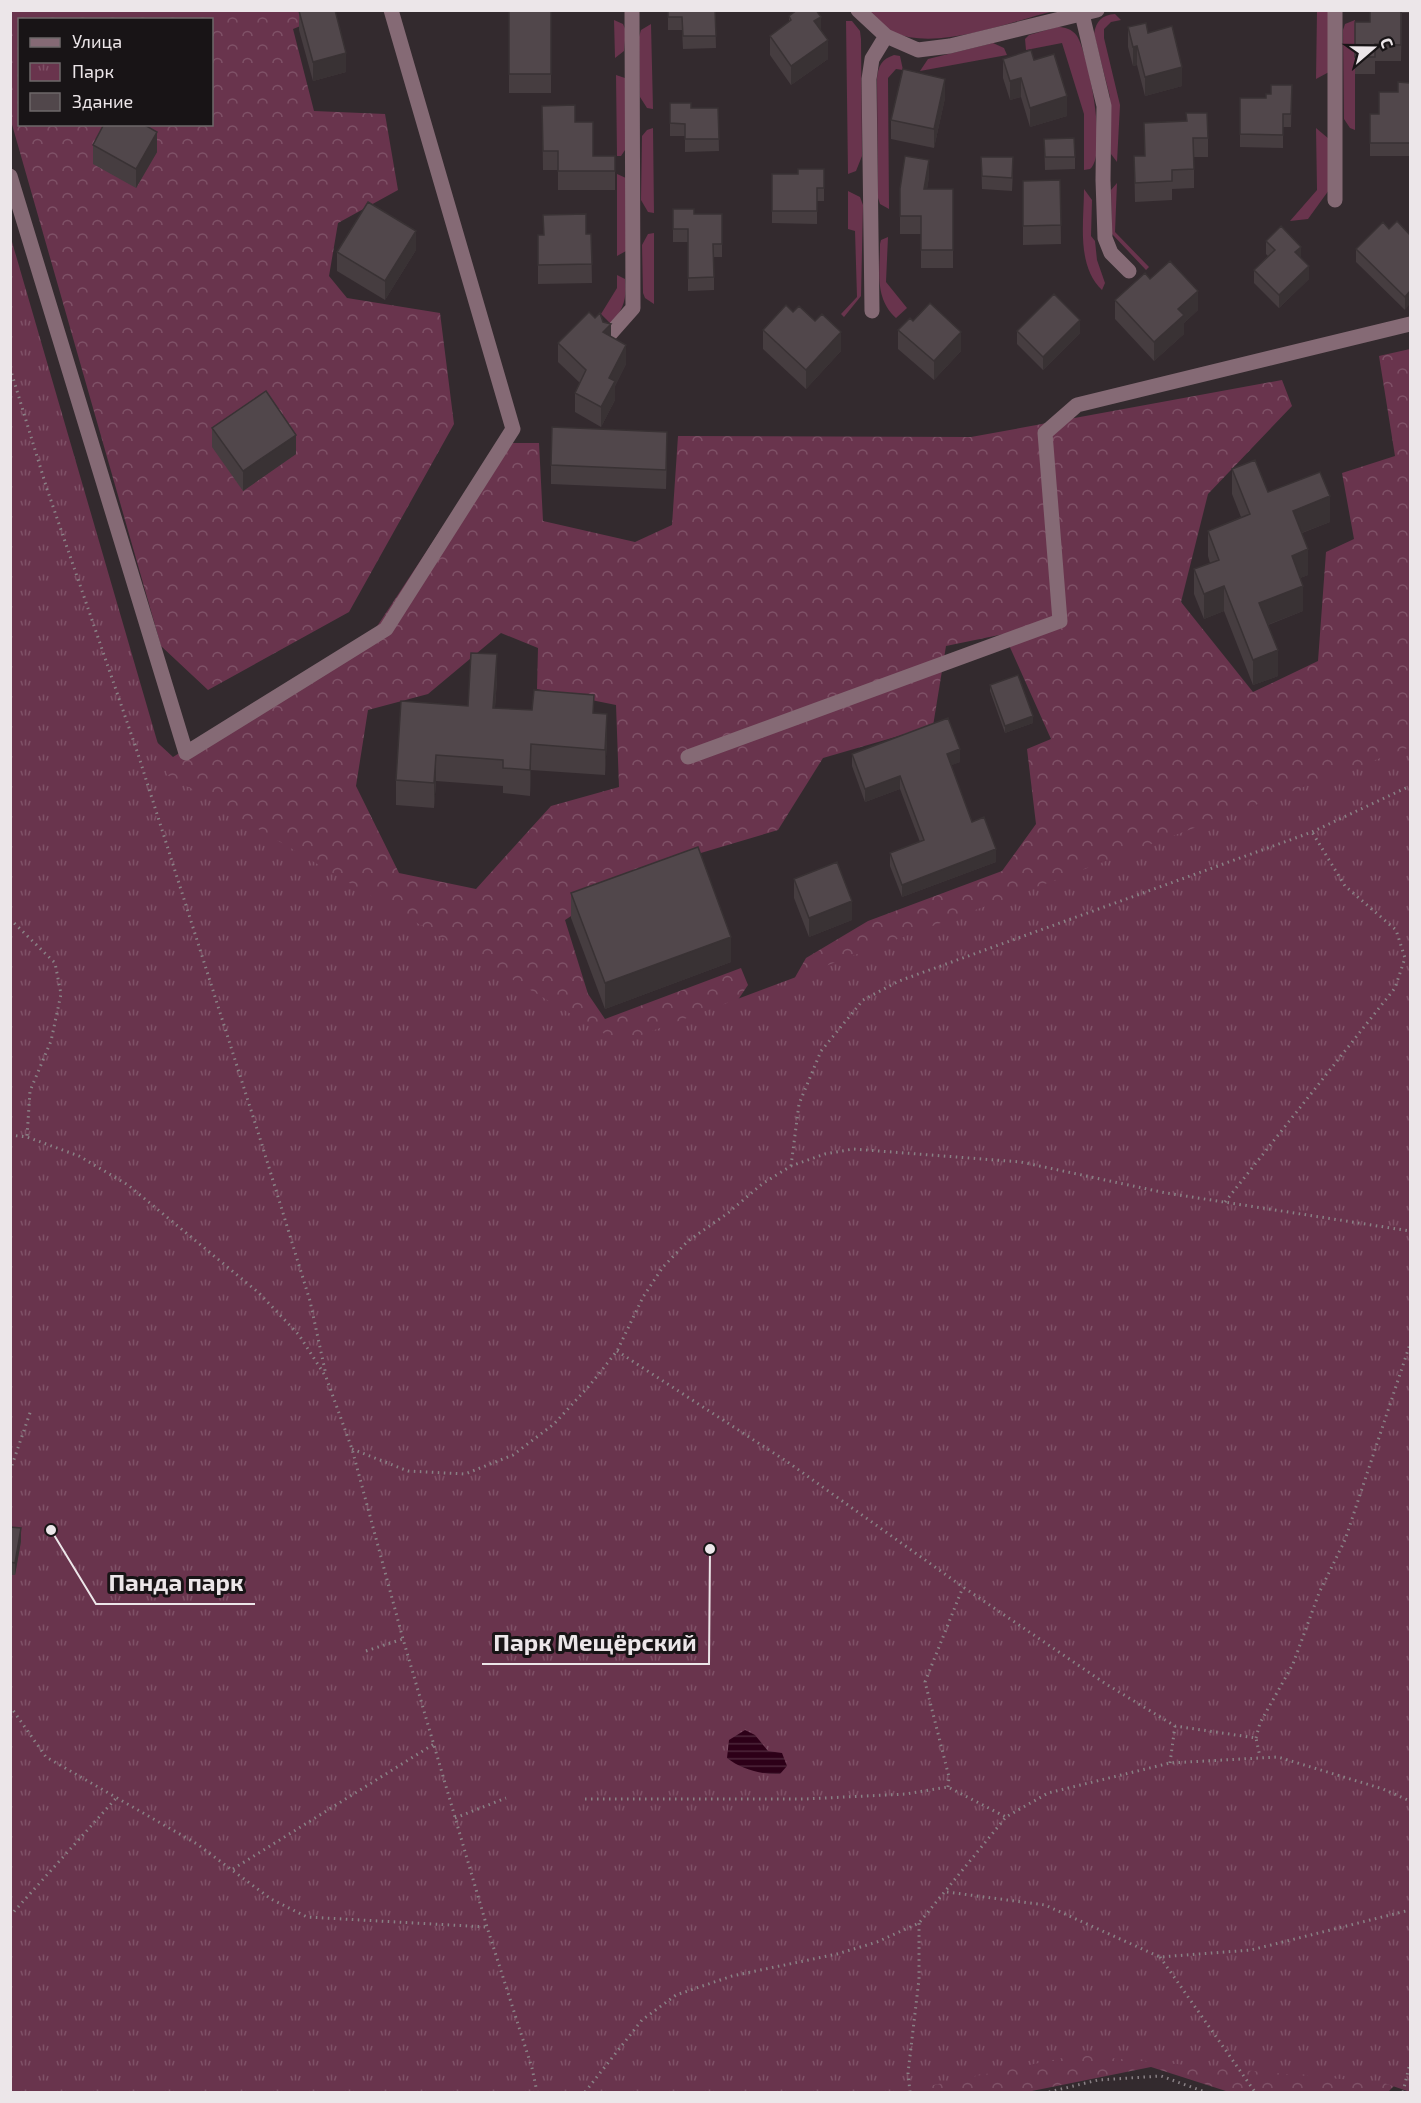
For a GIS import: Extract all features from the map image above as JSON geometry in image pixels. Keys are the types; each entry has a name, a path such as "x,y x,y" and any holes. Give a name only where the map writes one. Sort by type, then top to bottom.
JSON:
{"street":[{"path":"10,176 186,753 386,629 513,429 391,10"},
{"path":"610,334 633,308 632,10"},
{"path":"858,10 886,36 918,50 950,46 1097,10"},
{"path":"1335,10 1335,200"},
{"path":"1082,14 1104,106 1105,238 1111,253 1129,271"},
{"path":"872,311 869,79 872,59 886,36"},
{"path":"688,758 1060,621 1045,433 1077,405 1410,324"}],"path":[{"path":"10,368 47,489 137,751 310,1301 326,1377 352,1449 403,1640 487,1927 532,2068 537,2092"},
{"path":"791,1166 799,1104 821,1051 863,1000 898,981 1312,832 1410,786"},
{"path":"1225,1202 1395,988 1405,958 1396,930 1346,886 1312,832"},
{"path":"10,919 55,963 61,994 51,1041 30,1091 27,1137"},
{"path":"10,1135 27,1137 79,1156 128,1185 259,1293 298,1335 326,1377"},
{"path":"352,1449 408,1471 465,1473 513,1455 554,1424 590,1385 617,1351 643,1297 663,1266 688,1241 728,1213 762,1184 791,1166 825,1154 854,1149 1021,1162 1225,1202 1410,1232"},
{"path":"1260,1757 1256,1738 1260,1723 1293,1664 1319,1593 1345,1540 1410,1344"},
{"path":"617,1351 789,1463 963,1587 1106,1684 1175,1726 1256,1738"},
{"path":"10,1471 31,1410"},
{"path":"948,1787 949,1777 925,1682 963,1587"},
{"path":"366,1651 403,1640"},
{"path":"10,1706 46,1757 118,1796 233,1869 271,1899 307,1917 487,1927"},
{"path":"1170,1763 1175,1726"},
{"path":"233,1869 434,1744"},
{"path":"585,2092 642,2020 676,1995 732,1976 837,1954 877,1942 919,1923 947,1892 1006,1817 1048,1793 1170,1763 1278,1757 1383,1790 1410,1801"},
{"path":"585,1799 805,1799 906,1794 948,1787 1006,1817"},
{"path":"10,1916 118,1796"},
{"path":"455,1818 506,1798"},
{"path":"947,1892 1045,1905 1160,1957 1251,1950 1410,1910"},
{"path":"910,2092 908,2073 919,1979 919,1923"},
{"path":"1160,1957 1255,2092"},
{"path":"1403,2092 1410,2063"},
{"path":"1049,2092 1098,2080 1161,2076 1205,2092"}],"green space":[{"path":"10,11 338,11 293,29 314,111 385,114 398,190 338,223 329,276 347,298 440,313 454,424 349,612 208,690 161,646 11,121"},
{"path":"869,11 1054,11 973,33 930,39 893,32"},
{"path":"1317,11 1329,11 1329,72 1316,79"},
{"path":"1115,14 1121,20 1111,22 1104,29 1104,38 1120,105 1117,162 1111,154 1110,97 1094,34 1100,20"},
{"path":"614,20 623,24 626,31 624,51 615,58"},
{"path":"1355,20 1355,130 1350,128 1344,119 1343,30 1345,24"},
{"path":"846,21 852,21 860,31 861,39 862,156 856,171 848,174"},
{"path":"651,24 653,109 647,108 640,97 639,37 641,30"},
{"path":"1057,27 1068,29 1077,36 1087,63 1097,126 1095,160 1090,169 1084,170 1084,114 1062,43 1026,50 1025,39 1029,35"},
{"path":"993,43 1004,48 1007,55 920,71 928,59"},
{"path":"894,55 900,56 903,70 896,69 888,78 889,209 880,204 878,198 877,78 881,64"},
{"path":"616,75 625,78 627,83 627,147 621,156 617,156"},
{"path":"653,128 654,213 648,212 641,200 642,136 647,130"},
{"path":"1316,128 1329,139 1329,190 1308,219 1290,221 1317,190"},
{"path":"617,174 626,178 626,251 617,256"},
{"path":"1117,183 1115,232 1149,267 1146,270 1112,234 1111,190"},
{"path":"1084,189 1092,200 1091,236 1095,241 1097,260 1105,283 1102,290 1088,268 1085,256 1083,243"},
{"path":"848,191 860,197 863,205 861,296 844,317 841,314 857,297 855,231 848,229"},
{"path":"654,233 654,304 645,298 643,293 642,245 648,234"},
{"path":"10,235 167,775 620,1043 1410,747 1410,2092 1384,2083 1077,2055 900,2092 11,2092"},
{"path":"888,237 886,282 907,308 896,318 884,302 879,274 880,244 881,240"},
{"path":"10,256 147,733 173,757 372,634 498,443 539,443 543,521 635,542 672,525 678,436 971,437 1282,380 1292,406 1208,494 1181,602 1253,692 1318,661 1326,552 1354,539 1342,473 1395,456 1379,356 1410,349 1410,2089 1396,2084 1388,2092 1229,2092 1151,2067 1027,2092 11,2092","holes":["501,633 538,648 537,689 616,705 619,787 551,806 476,889 399,873 356,786 368,710 428,694","1004,634 1051,739 1027,749 1036,824 1002,871 868,921 806,958 764,1032 715,1034 748,985 741,968 605,1019 588,994 565,920 640,871 778,830 823,758 933,726 946,646"]},
{"path":"617,275 625,279 625,298 622,308 611,324 601,314 617,288"}],"shaded area":[{"path":"745,1730 755,1735 768,1751 782,1753 787,1766 780,1774 752,1771 727,1758 729,1740"}],"building":[{"path":"335,10 346,53 313,62 299,11"},
{"path":"509,10 551,10 551,74 509,74"},
{"path":"668,10 715,10 716,36 683,36 682,17 668,17"},
{"path":"797,10 816,10 821,17 814,21 828,40 791,66 770,36 791,20 789,16"},
{"path":"1370,10 1401,10 1401,45 1375,44 1375,57 1355,57 1355,22 1370,22"},
{"path":"1146,23 1148,33 1172,26 1182,67 1145,77 1137,46 1133,47 1128,27"},
{"path":"1031,50 1034,60 1054,54 1067,96 1030,108 1021,78 1010,81 1003,59"},
{"path":"903,69 945,79 934,129 891,120"},
{"path":"1398,82 1410,83 1410,143 1370,143 1370,114 1379,114 1379,92 1398,92"},
{"path":"1271,85 1292,85 1291,114 1283,114 1283,135 1240,134 1240,98 1266,98 1266,94 1271,94"},
{"path":"670,103 691,103 691,108 718,108 719,139 685,139 685,124 670,123"},
{"path":"575,105 575,122 593,122 593,156 615,156 615,171 558,171 558,151 543,151 542,106"},
{"path":"1186,113 1207,113 1208,138 1193,138 1194,169 1172,170 1172,181 1135,183 1134,156 1145,156 1144,123 1187,121"},
{"path":"103,126 146,126 157,132 136,169 93,145"},
{"path":"1074,138 1075,157 1045,157 1044,139"},
{"path":"905,156 929,160 924,189 953,189 953,250 921,250 921,216 900,216 900,189"},
{"path":"981,157 1013,157 1012,178 982,176"},
{"path":"798,169 824,169 824,188 817,188 817,211 772,211 772,174 798,174"},
{"path":"1060,180 1061,225 1023,226 1023,181"},
{"path":"368,202 416,231 385,281 337,252"},
{"path":"673,209 694,209 694,214 722,214 722,244 713,244 714,277 688,278 688,229 673,229"},
{"path":"586,214 586,234 591,234 592,264 538,265 538,235 544,235 543,215"},
{"path":"1397,221 1410,235 1410,291 1405,297 1356,249 1383,222 1389,229"},
{"path":"1281,226 1301,247 1295,252 1309,266 1279,295 1254,270 1275,250 1266,241"},
{"path":"1170,261 1198,291 1178,309 1184,315 1154,342 1115,300 1145,273 1150,279"},
{"path":"1054,294 1080,320 1043,357 1017,331"},
{"path":"930,303 961,332 934,361 898,330 910,318 913,321"},
{"path":"786,305 793,312 799,306 815,321 822,314 841,332 806,370 763,330"},
{"path":"589,312 595,318 600,313 603,322 611,324 603,332 626,345 609,378 615,381 601,407 575,393 586,370 558,343"},
{"path":"266,391 296,435 243,471 212,428"},
{"path":"552,427 667,432 666,470 551,465"},
{"path":"1255,460 1268,492 1320,472 1330,496 1293,511 1308,549 1292,556 1303,586 1259,603 1278,650 1253,660 1224,586 1204,594 1194,569 1219,560 1208,531 1250,514 1232,469"},
{"path":"471,653 497,654 493,708 532,710 534,690 594,695 593,713 607,714 605,750 531,744 530,770 503,768 503,760 436,755 434,783 396,780 401,701 468,706"},
{"path":"1018,675 1033,716 1005,726 990,685"},
{"path":"948,718 960,749 947,754 972,822 984,817 996,849 902,885 890,853 924,840 900,776 865,789 852,754"},
{"path":"698,847 731,937 605,983 571,893"},
{"path":"837,862 852,901 809,918 794,879"},
{"path":"10,1527 21,1528 15,1563 10,1562"}],"place":[{"name":"Панда парк","path":"51,1530"},
{"name":"Парк Мещёрский","path":"710,1549"}]}
